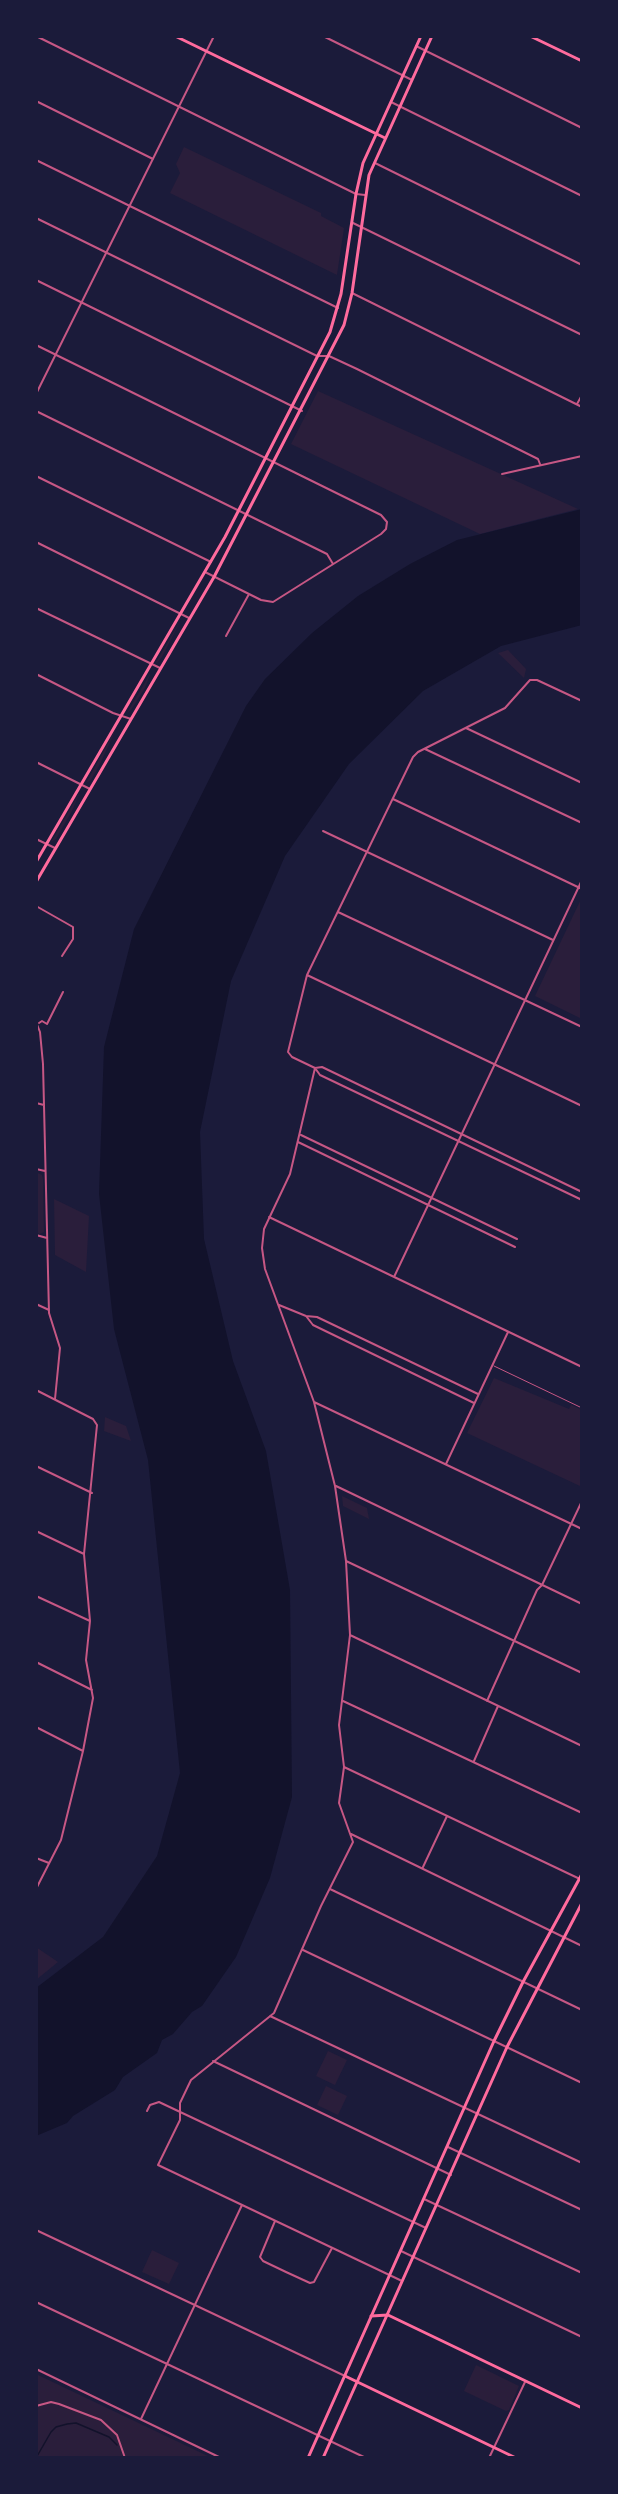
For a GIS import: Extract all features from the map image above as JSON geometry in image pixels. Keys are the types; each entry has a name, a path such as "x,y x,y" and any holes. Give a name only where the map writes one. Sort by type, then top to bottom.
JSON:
{"main road":[{"path":"176,36 384,138"},
{"path":"36,862 211,562 330,332 338,308 363,163 421,36"},
{"path":"36,882 214,577 302,411 344,325 352,293 365,195 374,163 432,36"},
{"path":"530,36 582,62"},
{"path":"308,2458 494,2041 523,1982 582,1874"},
{"path":"323,2458 507,2047 582,1903"},
{"path":"371,2316 388,2315 582,2408"},
{"path":"345,2376 516,2458"}],"street":[{"path":"36,36 356,194 365,195"},
{"path":"36,394 214,36"},
{"path":"323,36 412,80"},
{"path":"416,45 582,128"},
{"path":"36,101 153,159"},
{"path":"390,102 582,196"},
{"path":"36,160 338,308"},
{"path":"374,163 582,265"},
{"path":"36,218 317,356 329,356 538,459 540,464"},
{"path":"352,222 582,335"},
{"path":"36,280 302,411"},
{"path":"352,293 582,406"},
{"path":"36,345 385,518 387,525 384,533 276,601 264,601 205,572"},
{"path":"577,404 582,395"},
{"path":"36,411 327,554 333,564"},
{"path":"502,474 582,456"},
{"path":"36,476 211,562"},
{"path":"36,542 190,618"},
{"path":"226,636 249,594"},
{"path":"36,608 161,669"},
{"path":"36,674 131,719"},
{"path":"582,702 537,680 530,680 505,708 413,757 307,975 288,1052 292,1057 315,1068 320,1075 582,1200"},
{"path":"466,728 582,783"},
{"path":"425,749 582,823"},
{"path":"36,762 90,789"},
{"path":"393,799 580,888"},
{"path":"323,831 554,940"},
{"path":"36,839 55,848"},
{"path":"394,1277 582,880"},
{"path":"36,906 73,927 73,939 62,956"},
{"path":"338,912 582,1028"},
{"path":"307,975 582,1106"},
{"path":"55,1399 60,1348 49,1310 43,1064 37,1023 42,1021 47,1024 63,992"},
{"path":"315,1068 322,1067 582,1192"},
{"path":"315,1068 290,1174 269,1217 262,1239 263,1259 314,1402 335,1486 346,1561 350,1635 339,1730 344,1767 339,1803 351,1834 352,1846 274,2013 189,2083 180,2103 180,2120 158,2166 402,2281"},
{"path":"36,1103 44,1105"},
{"path":"300,1135 517,1239"},
{"path":"298,1142 515,1247"},
{"path":"36,1169 45,1171"},
{"path":"269,1217 582,1367"},
{"path":"36,1235 47,1238"},
{"path":"36,1304 49,1310"},
{"path":"278,1305 306,1316 317,1317 478,1394"},
{"path":"306,1316 313,1325 474,1403"},
{"path":"446,1464 508,1332"},
{"path":"36,1390 93,1419 97,1425 92,1493 84,1554 90,1622 86,1660 93,1698 83,1751 61,1840 36,1888"},
{"path":"314,1402 582,1529"},
{"path":"36,1466 92,1493"},
{"path":"335,1486 582,1604"},
{"path":"487,1701 513,1640 582,1501"},
{"path":"36,1531 84,1554"},
{"path":"346,1561 582,1673"},
{"path":"36,1596 90,1622"},
{"path":"350,1635 582,1746"},
{"path":"36,1662 92,1690"},
{"path":"344,1701 582,1814"},
{"path":"474,1762 498,1706"},
{"path":"36,1727 83,1751"},
{"path":"344,1767 581,1879"},
{"path":"422,1868 447,1816"},
{"path":"351,1834 582,1946"},
{"path":"36,1858 49,1863"},
{"path":"330,1889 582,2010"},
{"path":"303,1950 582,2083"},
{"path":"270,2016 582,2163"},
{"path":"213,2061 450,2175"},
{"path":"147,2110 150,2105 159,2102 426,2228"},
{"path":"448,2146 582,2210"},
{"path":"424,2199 582,2273"},
{"path":"141,2420 242,2205"},
{"path":"275,2221 260,2257 263,2261 307,2282 314,2282 332,2248"},
{"path":"36,2230 345,2376"},
{"path":"401,2250 582,2337"},
{"path":"36,2302 366,2458"},
{"path":"36,2369 221,2458"},
{"path":"489,2458 525,2381"},
{"path":"36,2406 51,2402 101,2420 117,2435 125,2458"}],"lane":[{"path":"492,1365 582,1408"}],"shaded area":[{"path":"184,147 321,213 321,216 344,228 337,275 170,193 180,173 176,164"},
{"path":"318,391 578,509 480,534 291,444"},
{"path":"582,509 582,625 501,646 423,691 349,764 285,856 231,981 200,1132 204,1239 233,1361 266,1451 290,1590 292,1797 270,1878 236,1957 202,2006 192,2012 173,2034 162,2040 157,2053 123,2077 115,2090 73,2116 67,2123 36,2136 36,1988 103,1937 157,1856 180,1773 148,1460 114,1329 99,1194 104,1047 134,929 246,706 265,679 312,633 358,596 410,564 457,540"},
{"path":"181,620 162,657 157,663 156,662"},
{"path":"508,650 526,669 524,678 498,653"},
{"path":"151,672 145,688 127,713"},
{"path":"118,725 99,766 91,780 86,783"},
{"path":"80,792 56,839 51,842"},
{"path":"582,897 582,1019 535,996"},
{"path":"36,1172 42,1175 43,1179 44,1232 40,1234 36,1232"},
{"path":"54,1199 89,1216 86,1272 55,1255"},
{"path":"494,1378 569,1409 571,1405 582,1410 582,1487 467,1433"},
{"path":"105,1417 126,1426 131,1441 104,1431"},
{"path":"342,1496 367,1508 369,1519 343,1506"},
{"path":"36,1947 58,1962 36,1980"},
{"path":"328,2051 347,2060 335,2085 316,2076"},
{"path":"326,2086 347,2096 338,2115 317,2105"},
{"path":"152,2250 179,2263 169,2284 142,2272"},
{"path":"476,2365 519,2386 509,2410 506,2411 464,2391"},
{"path":"36,2374 212,2458 36,2458"}],"waterway":[{"path":"36,2458 51,2432 56,2427 67,2424 76,2423 109,2437 117,2445"}]}
